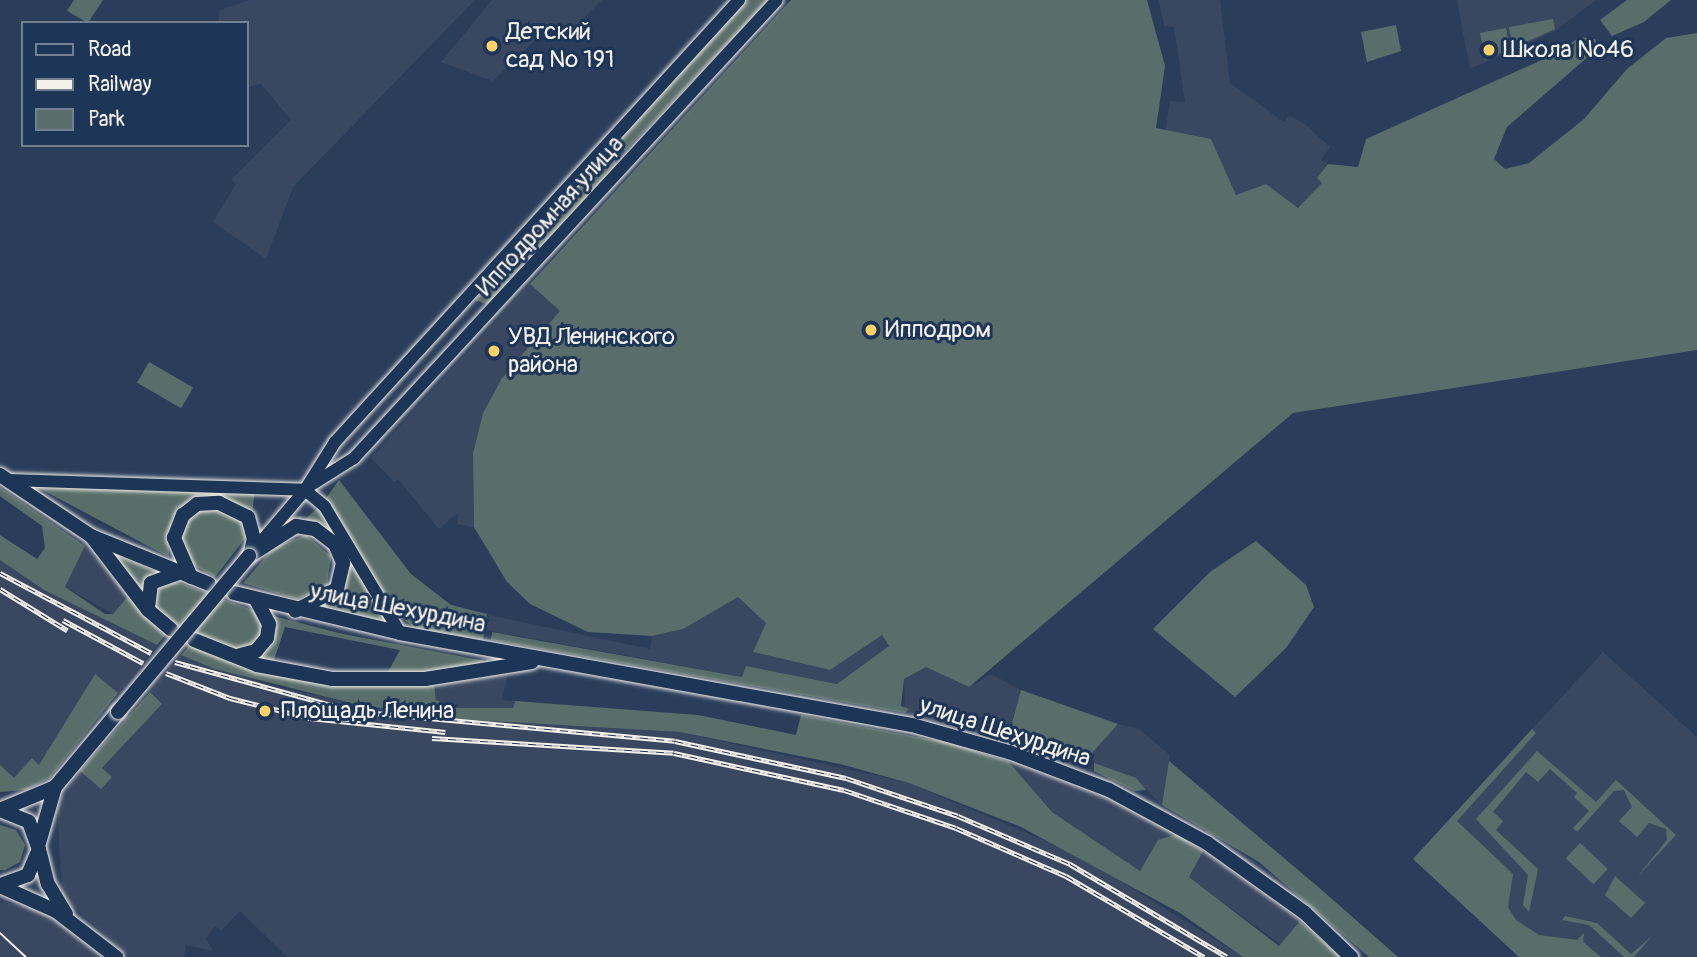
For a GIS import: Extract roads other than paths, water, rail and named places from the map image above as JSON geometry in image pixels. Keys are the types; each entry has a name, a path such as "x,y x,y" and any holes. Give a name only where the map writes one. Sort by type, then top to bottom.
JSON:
{"main road":[{"path":"4,477 91,536 209,584"},
{"path":"185,575 174,538 183,515 197,504 219,503 248,517 254,539 249,556"},
{"path":"0,886 28,875 39,846 55,786 249,556 296,526 315,529 335,544 342,563 337,589 295,611"},
{"path":"91,536 148,610 171,629"},
{"path":"148,610 150,583 185,575"},
{"name":"улица Шехурдина","path":"234,593 295,611 400,633 912,725 1018,755 1109,790 1207,843 1305,913 1351,957"},
{"path":"232,656 256,651 267,638 270,624 257,601"},
{"name":"улица Шехурдина","path":"194,640 232,656 354,680 425,680 485,669 554,662"},
{"path":"481,647 491,656 485,669"},
{"path":"0,810 55,786"},
{"path":"0,810 26,820 39,846 46,880 68,918"},
{"path":"0,886 68,918 116,957"}],"street":[{"name":"Ипподромная улица","path":"305,489 331,447 739,0"},
{"name":"Ипподромная улица","path":"305,489 354,458 777,0"},
{"path":"4,477 305,489 325,507 400,633"},
{"path":"249,556 305,489"}],"tram line":[{"path":"0,933 26,957"}],"railway":[{"path":"0,573 151,653"},
{"path":"0,589 67,630"},
{"path":"63,620 143,663"},
{"path":"175,662 353,711 675,741 846,778 958,816 1070,864 1227,957"},
{"path":"166,673 230,698 310,718 445,732"},
{"path":"432,738 674,753 844,790 956,828 1066,876 1204,957"}],"place":[{"name":"Детский сад № 191","path":"492,46"},
{"name":"Школа №46","path":"1489,50"},
{"name":"Ипподром","path":"871,330"},
{"name":"УВД Ленинского района","path":"494,351"},
{"name":"Площадь Ленина","path":"265,711"}]}
